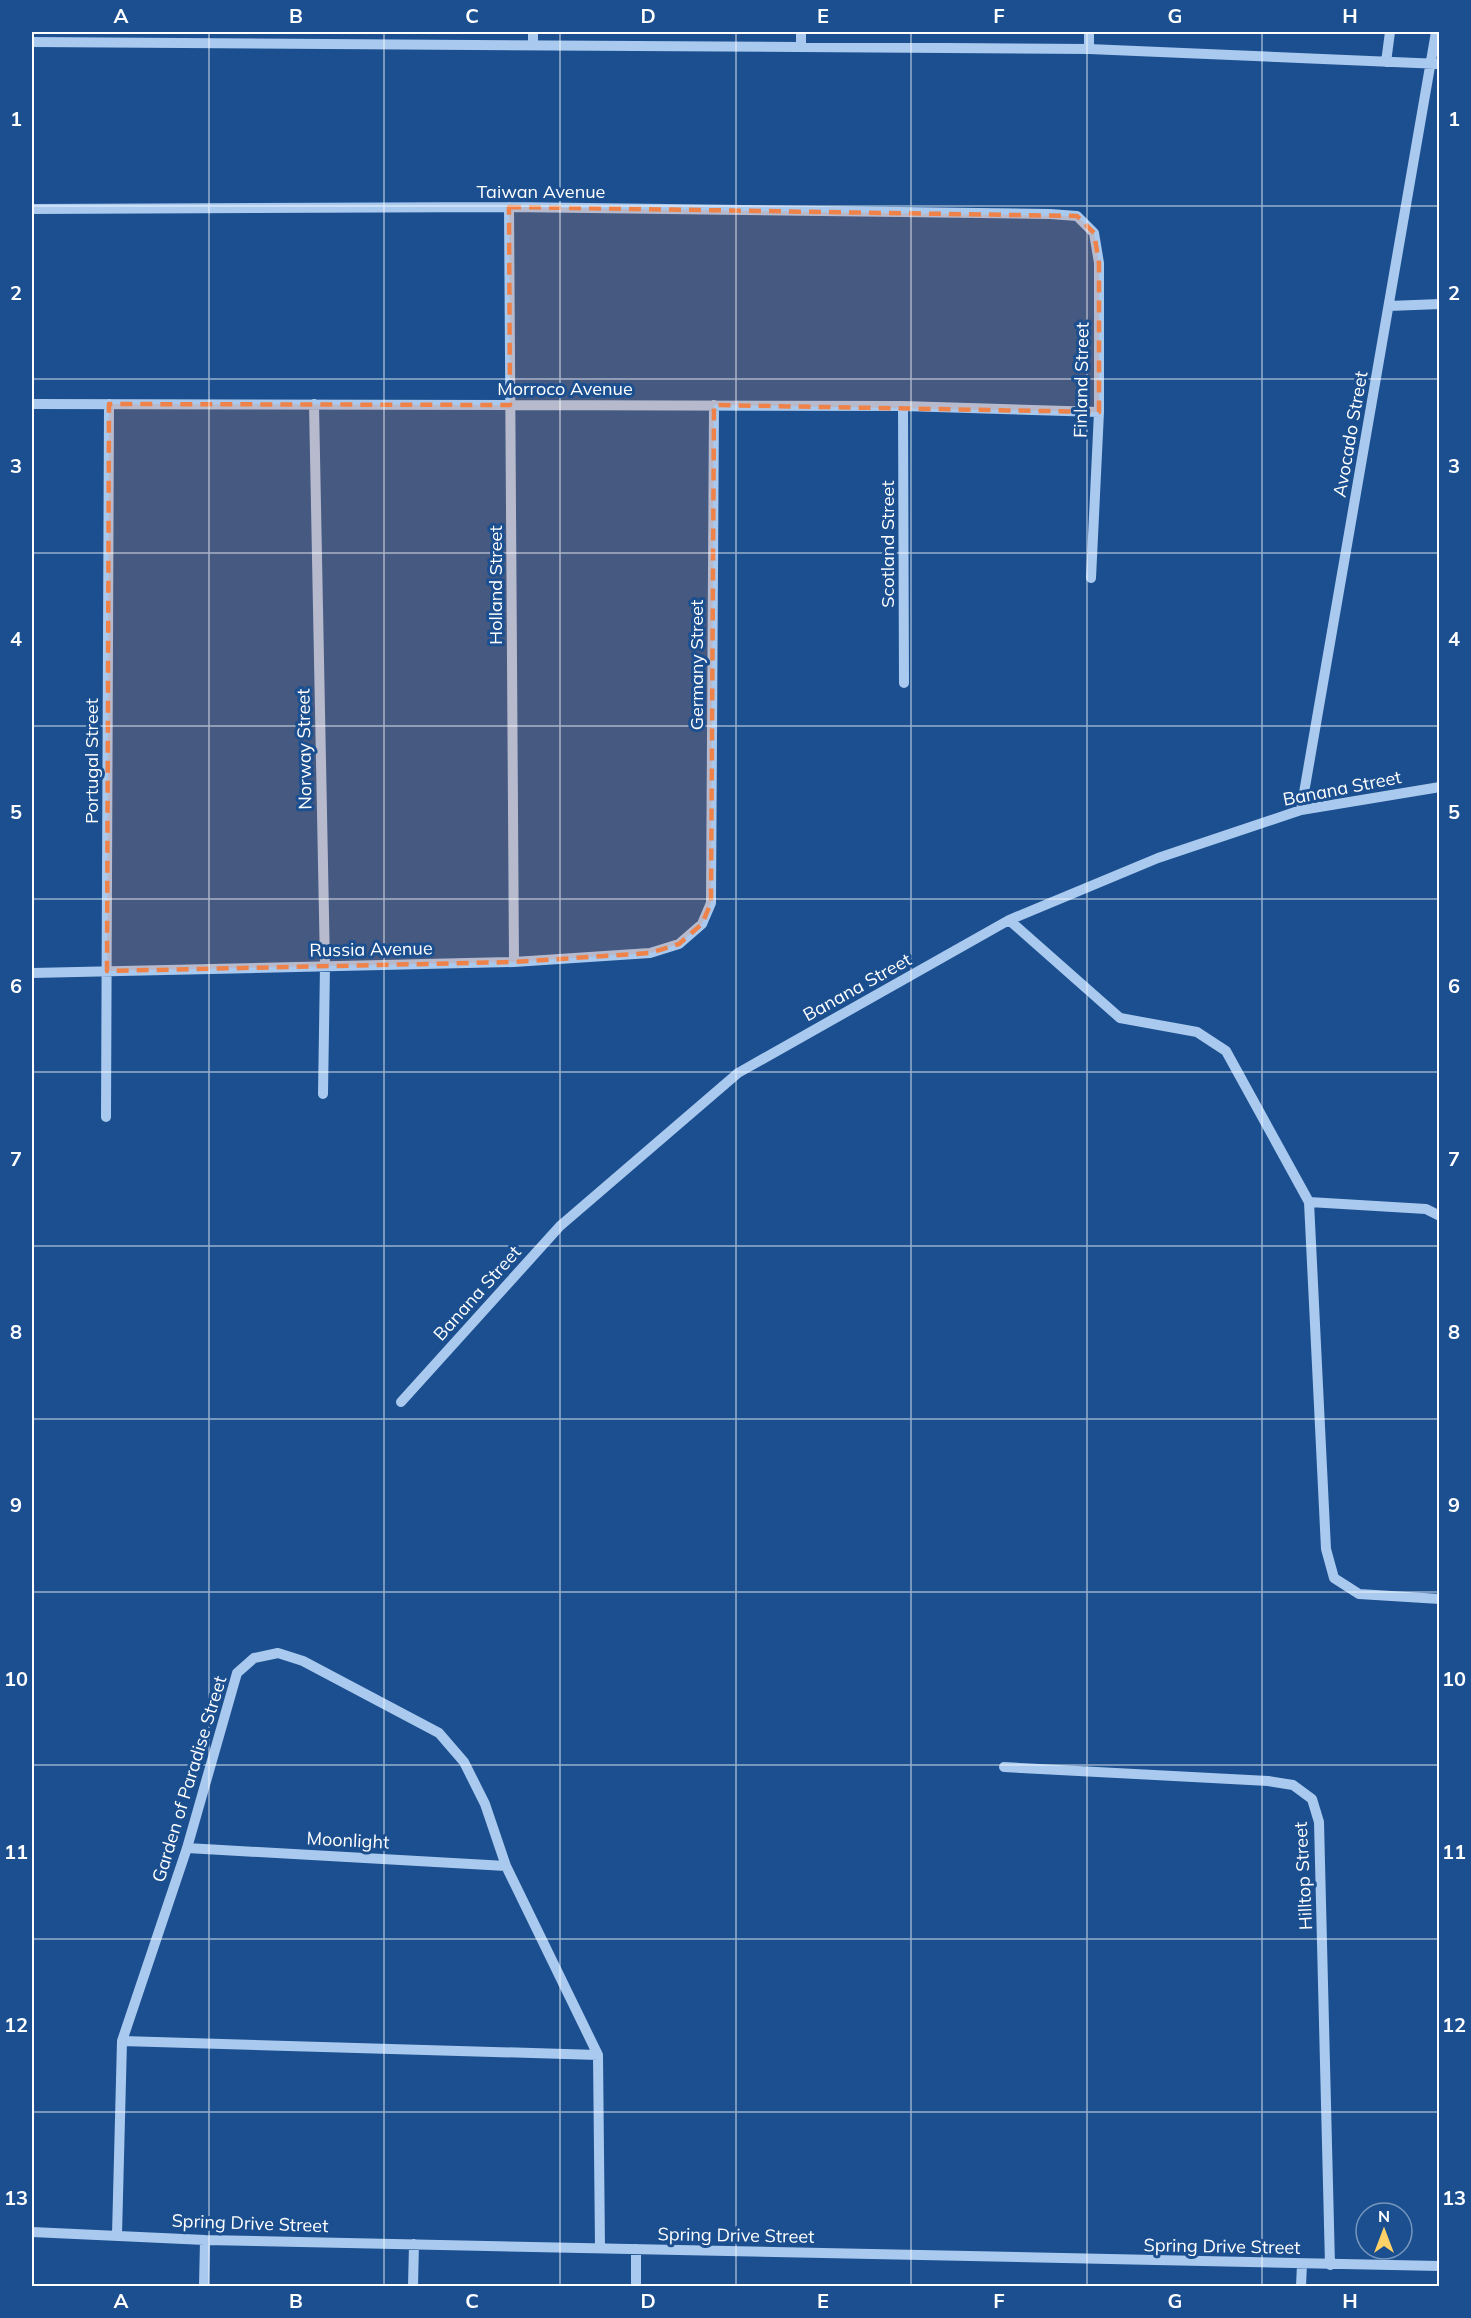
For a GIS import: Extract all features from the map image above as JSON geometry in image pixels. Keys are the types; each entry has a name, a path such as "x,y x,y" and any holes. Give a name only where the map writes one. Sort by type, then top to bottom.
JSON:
{"street":[{"path":"281,32 281,44"},
{"path":"532,45 533,32"},
{"path":"801,32 801,48"},
{"path":"1089,32 1089,49"},
{"path":"1386,62 1390,32"},
{"name":"Avocado Street","path":"1301,810 1389,306 1435,64 1436,32"},
{"path":"32,42 1089,49 1435,64"},
{"name":"Taiwan Avenue","path":"32,208 509,207 1050,214"},
{"name":"Holland Street","path":"509,207 514,962"},
{"name":"Finland Street","path":"1050,214 1077,216 1094,233 1098,262 1098,412 1091,578"},
{"path":"1389,306 1440,304"},
{"name":"Morroco Avenue","path":"32,404 903,406 1098,412"},
{"name":"Portugal Street","path":"106,1117 109,404"},
{"name":"Norway Street","path":"314,404 325,966 323,1094"},
{"name":"Germany Street","path":"702,924 711,903 714,405"},
{"name":"Scotland Street","path":"903,406 904,683"},
{"name":"Banana Street","path":"401,1402 560,1226 738,1073 1009,920 1158,858 1301,810 1440,787"},
{"path":"1009,920 1120,1018 1197,1032 1226,1051 1309,1202 1326,1549 1334,1578 1359,1594 1440,1599"},
{"name":"Russia Avenue","path":"32,973 514,962 650,954 679,944 702,924"},
{"path":"1309,1202 1426,1209 1440,1216"},
{"name":"Garden of Paradise Street","path":"117,2235 122,2041 187,1848 237,1673 254,1658 278,1653 303,1661 439,1733 464,1762 485,1804 506,1866 598,2055 600,2248"},
{"name":"Hilltop Street","path":"1004,1767 1268,1780 1293,1785 1312,1799 1319,1822 1330,2265"},
{"name":"Moonlight","path":"187,1848 506,1866"},
{"path":"122,2041 598,2055"},
{"name":"Spring Drive Street","path":"32,2232 205,2240 1440,2266"},
{"path":"204,2286 205,2240"},
{"path":"413,2286 414,2244"},
{"path":"636,2249 636,2286"},
{"path":"1301,2286 1302,2264"}],"highlighted area":[{"path":"509,207 1077,216 1094,233 1099,263 1099,412 714,405 711,903 702,924 679,944 650,953 514,962 107,971 109,404 510,405"}]}
